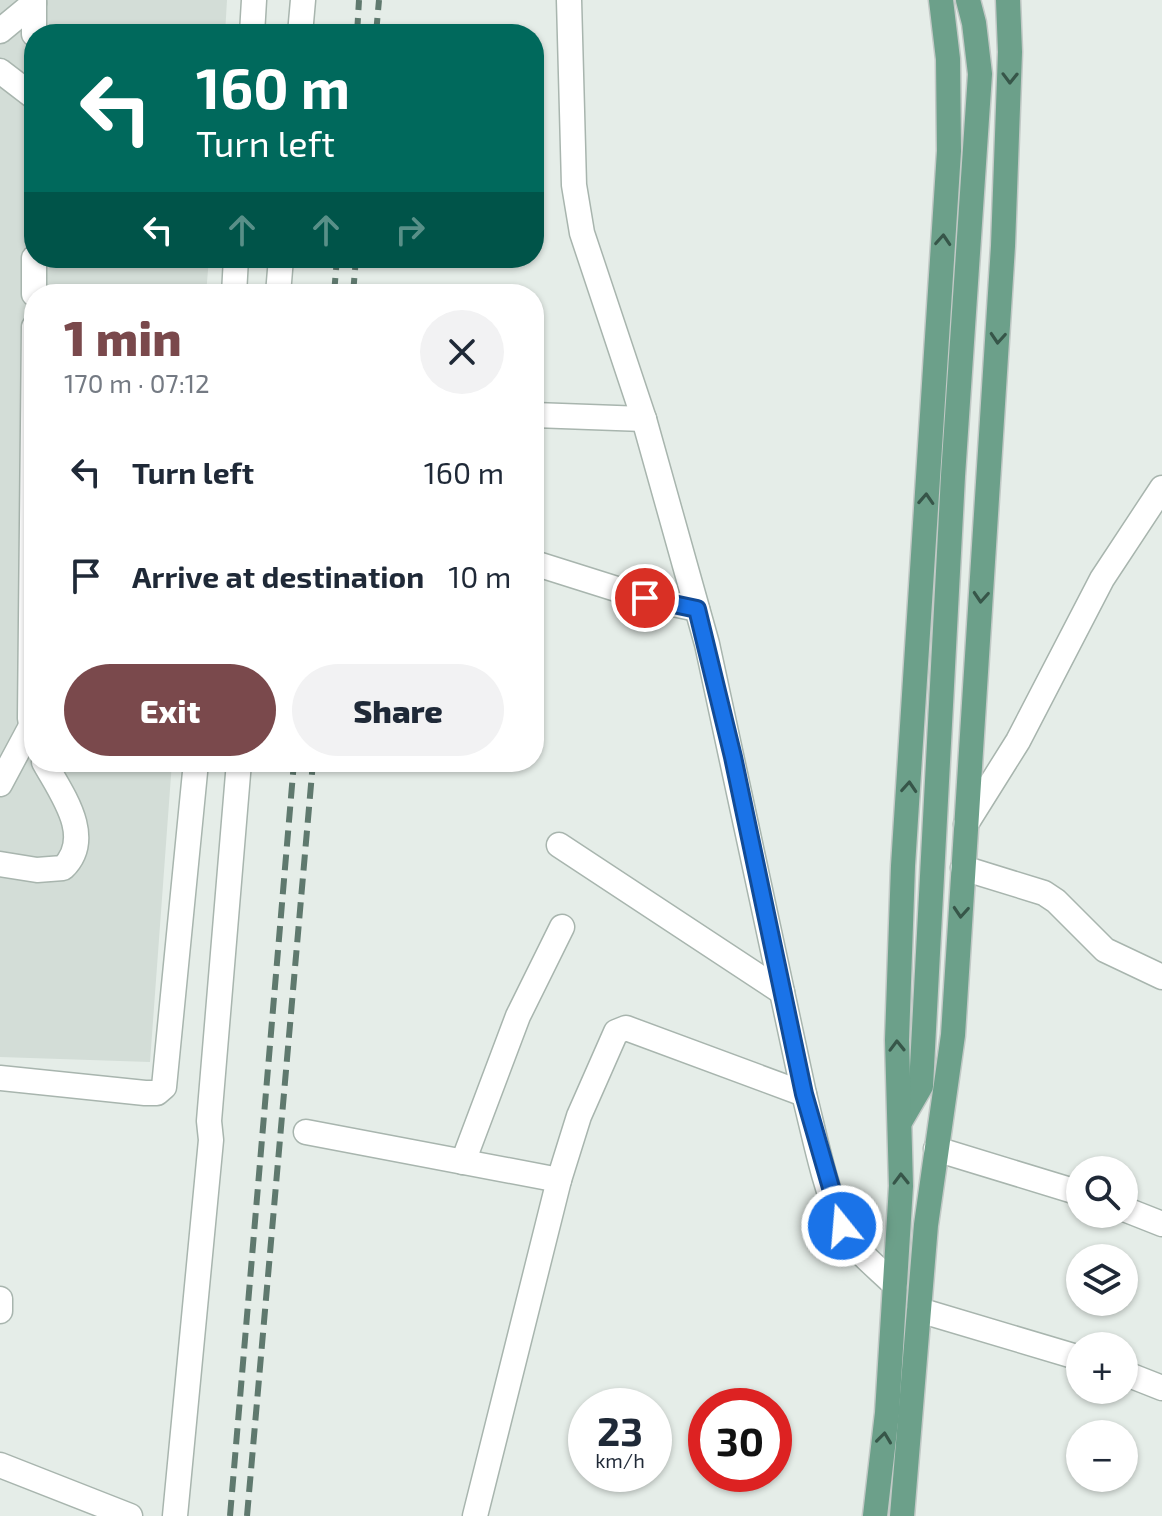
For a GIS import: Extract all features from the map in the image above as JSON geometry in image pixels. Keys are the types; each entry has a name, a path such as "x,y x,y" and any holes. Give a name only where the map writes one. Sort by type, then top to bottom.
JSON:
{"main road":[{"path":"875,1516 887,1413 901,1186 897,1040 903,866 949,151 948,59 941,0"},
{"path":"902,1516 926,1225 953,1035 1007,174 1008,0"},
{"path":"899,1124 921,1086 953,476 980,74 971,12"},
{"path":"921,1086 940,1124"}],"street":[{"path":"253,24 254,0"},
{"path":"301,24 303,0"},
{"path":"569,0 574,185 582,233 644,419 697,609 733,757 804,1094 842,1226 852,1241 895,1285"},
{"path":"0,31 34,1"},
{"path":"34,1 34,24"},
{"path":"0,71 24,89"},
{"path":"544,415 644,419"},
{"path":"966,824 1013,750 1102,579 1162,488"},
{"path":"544,566 645,598 697,609"},
{"path":"0,784 24,747"},
{"path":"0,864 37,870 63,868 76,849 74,820 49,772"},
{"path":"0,1078 145,1093 157,1093 164,1087 195,772"},
{"path":"175,1516 211,1140 209,1121 238,772"},
{"path":"559,845 782,992"},
{"path":"963,868 1044,893 1105,950 1162,977"},
{"path":"463,1162 518,1016 562,927"},
{"path":"475,1516 559,1180 579,1116 613,1037 620,1029 634,1031 804,1094"},
{"path":"306,1132 559,1180"},
{"path":"936,1149 1066,1189"},
{"path":"1138,1215 1162,1224"},
{"path":"0,1299 0,1311"},
{"path":"919,1310 1066,1354"},
{"path":"1138,1379 1162,1388"},
{"path":"0,1465 130,1516"}],"shaded area":[{"path":"0,0 227,0 226,24 24,24 24,268 208,268 207,284 24,284 24,772 171,772 150,1062 0,1057"}],"railway":[{"path":"358,24 359,0"},
{"path":"377,24 379,0"},
{"path":"335,284 336,268"},
{"path":"354,284 355,268"},
{"path":"230,1516 293,772"},
{"path":"247,1516 312,772"}],"route":[{"path":"645,598 697,609 733,757 804,1094 842,1226"}]}
